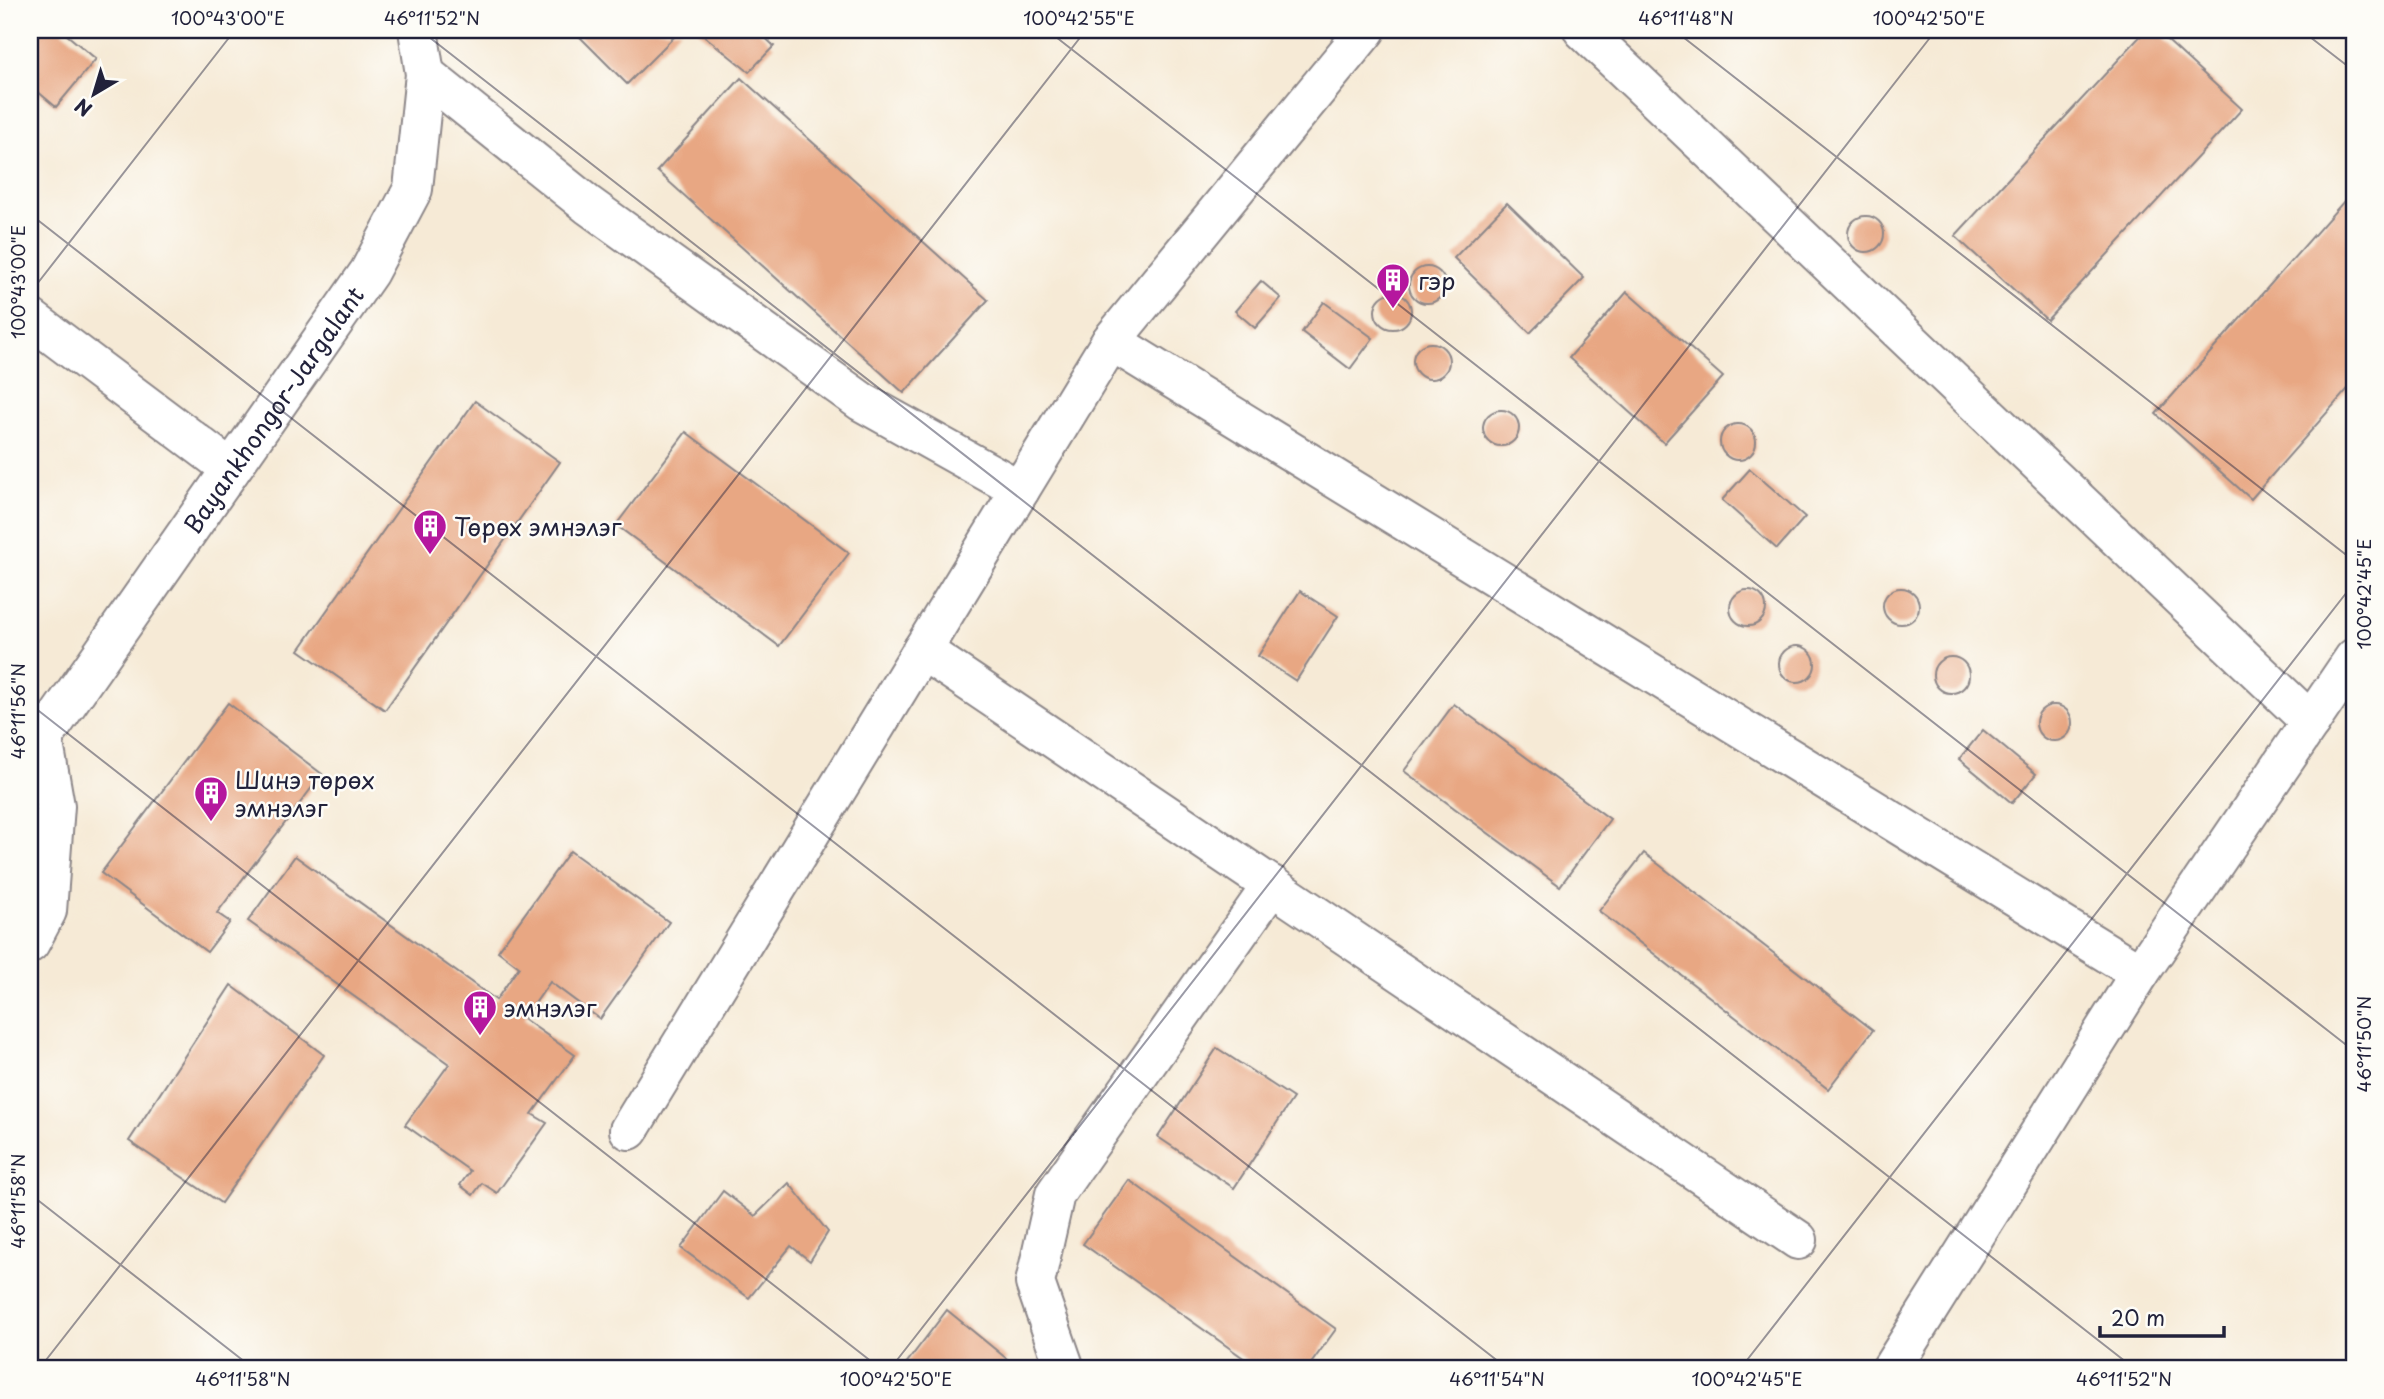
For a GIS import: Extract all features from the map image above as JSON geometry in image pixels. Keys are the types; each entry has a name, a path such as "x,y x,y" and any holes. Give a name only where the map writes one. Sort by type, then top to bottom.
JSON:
{"street":[{"name":"Bayankhongor-Jargalant","path":"36,747 369,272 413,189 425,74 418,30"},
{"path":"629,1130 1111,341 1366,30"},
{"path":"1583,30 2311,722"},
{"path":"425,74 588,205 862,402 1020,490"},
{"path":"30,318 231,469"},
{"path":"1111,341 2140,973"},
{"path":"922,649 1798,1240"},
{"path":"1891,1369 2140,973 2354,658"},
{"path":"30,943 47,911 55,806 36,747"},
{"path":"1065,1369 1035,1283 1055,1194 1272,885"}],"building":[{"path":"30,30 61,30 96,59 56,107 30,85"},
{"path":"573,30 681,30 627,84"},
{"path":"697,30 757,30 774,46 749,72"},
{"path":"2146,30 2156,30 2242,109 2047,320 1955,236"},
{"path":"741,78 988,300 904,393 657,171"},
{"path":"2352,192 2354,382 2251,499 2156,414"},
{"path":"1507,203 1584,278 1530,333 1454,258"},
{"path":"1866,216 1879,221 1884,234 1879,247 1866,252 1853,247 1848,234 1853,221"},
{"name":"гэр","path":"1427,267 1440,272 1445,285 1440,298 1427,303 1414,298 1409,285 1414,272"},
{"path":"1261,281 1281,298 1255,328 1235,311"},
{"path":"1627,292 1723,377 1664,443 1569,358"},
{"name":"гэр","path":"1393,293 1406,298 1411,311 1406,324 1393,329 1380,324 1375,311 1380,298"},
{"path":"1324,302 1373,338 1350,369 1302,332"},
{"name":"гэр","path":"1431,343 1444,348 1449,361 1444,374 1431,379 1418,374 1413,361 1418,348"},
{"name":"Төрөх эмнэлэг","path":"475,401 560,462 385,710 299,650"},
{"path":"1501,410 1514,415 1519,428 1514,441 1501,446 1488,441 1483,428 1488,415"},
{"path":"1738,424 1751,429 1756,442 1751,455 1738,460 1725,455 1720,442 1725,429"},
{"path":"686,432 849,553 779,646 616,525"},
{"path":"1750,469 1805,517 1777,549 1722,500"},
{"path":"1901,588 1914,593 1919,606 1914,619 1901,624 1888,619 1883,606 1888,593"},
{"path":"1748,590 1761,595 1766,608 1761,621 1748,626 1735,621 1730,608 1735,595"},
{"path":"1300,591 1338,616 1296,681 1258,656"},
{"path":"1797,646 1810,651 1815,664 1810,677 1797,682 1784,677 1779,664 1784,651"},
{"path":"1951,657 1964,662 1969,675 1964,688 1951,693 1938,688 1933,675 1938,662"},
{"name":"Шинэ төрөх эмнэлэг","path":"228,703 322,774 217,913 230,922 207,952 101,873"},
{"path":"1454,704 1610,819 1560,886 1404,771"},
{"path":"2054,705 2067,710 2072,723 2067,736 2054,741 2041,736 2036,723 2041,710"},
{"path":"1983,730 2036,774 2012,803 1959,759"},
{"name":"эмнэлэг","path":"570,851 669,922 600,1019 550,982 524,1019 575,1055 532,1114 547,1123 497,1193 482,1183 473,1195 460,1185 470,1171 405,1125 449,1064 248,921 295,856 496,1000 519,967 498,951"},
{"path":"1644,853 1873,1030 1828,1089 1599,911"},
{"path":"231,985 324,1055 221,1203 129,1141"},
{"path":"1217,1048 1293,1098 1234,1188 1158,1137"},
{"path":"1129,1180 1336,1329 1307,1369 1259,1369 1083,1244"},
{"path":"789,1183 828,1232 810,1261 791,1246 749,1298 681,1248 723,1191 755,1216"},
{"path":"947,1310 1007,1359 1000,1369 902,1369"}],"place":[{"name":"гэр","path":"1393,310"},
{"name":"Төрөх эмнэлэг","path":"430,556"},
{"name":"Шинэ төрөх эмнэлэг","path":"211,823"},
{"name":"эмнэлэг","path":"480,1037"}]}
